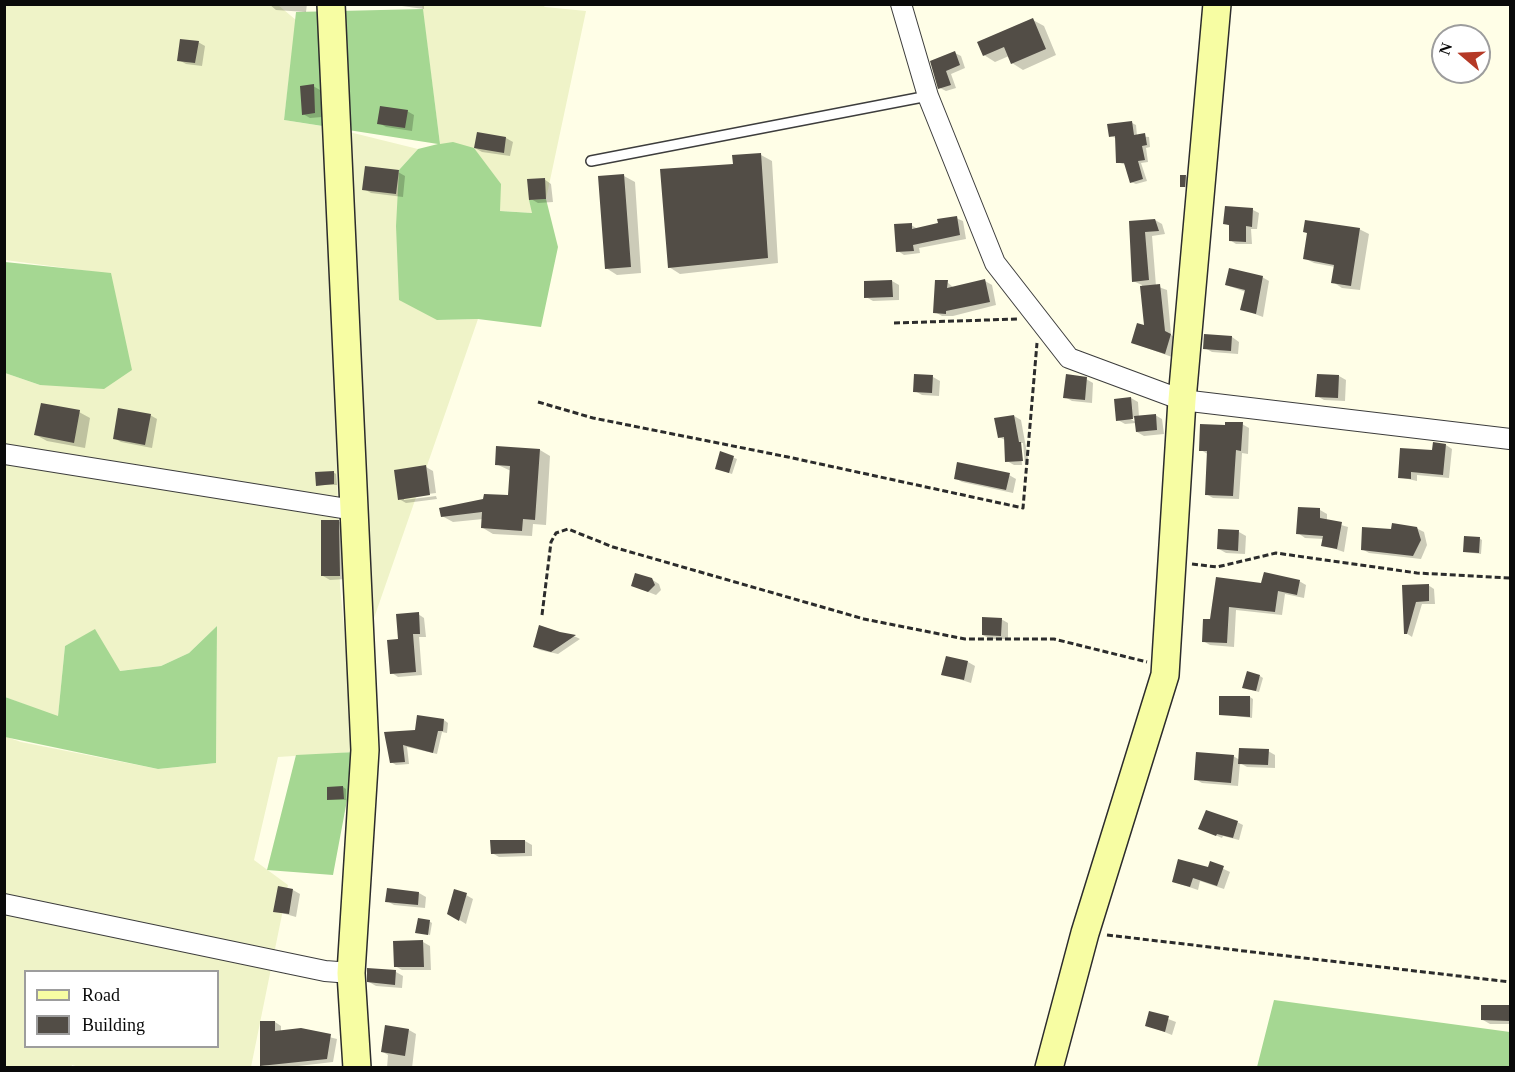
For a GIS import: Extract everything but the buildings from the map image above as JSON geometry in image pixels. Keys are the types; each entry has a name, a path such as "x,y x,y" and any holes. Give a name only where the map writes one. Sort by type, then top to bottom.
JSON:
{"street":[{"path":"331,4 365,750 351,973 357,1068"},
{"path":"902,4 928,96 995,263 1069,358 1182,400 1510,439"},
{"path":"1049,1068 1085,933 1166,666 1182,400 1217,4"},
{"path":"4,454 354,510"},
{"path":"4,904 325,971 351,973"}],"lane":[{"path":"591,161 928,96"}],"path":[{"path":"538,402 593,418 776,454 1023,508 1038,318 894,323"},
{"path":"543,615 551,542 556,533 568,529 613,547 864,619 965,639 1054,639 1166,666"},
{"path":"1172,561 1217,567 1276,553 1417,573 1510,578"},
{"path":"1085,933 1510,982"}],"green space":[{"path":"541,4 545,7 586,11 546,199 529,200 533,213 500,211 440,144 422,5"},
{"path":"5,5 278,5 296,20 284,120 328,127 340,586 356,752 278,757 254,860 288,885 251,1067 83,1068 72,1065 71,1068 5,1067 4,736 21,742 158,769 216,763 217,626 189,653 161,666 119,671 95,630 65,646 58,717 5,697 5,373 40,385 111,274 5,260"},
{"path":"423,9 440,144 453,142 474,148 501,184 500,211 532,213 529,200 546,199 558,247 541,327 478,319 437,320 399,300 396,226 399,170 418,149 438,144 284,120 296,12"},
{"path":"337,129 418,149 399,170 437,320 478,319 373,621"},
{"path":"5,262 111,273 132,370 104,389 40,385 5,373"},
{"path":"217,626 216,763 158,769 5,737 5,697 58,716 65,646 95,629 120,671 161,666 189,653"},
{"path":"356,752 333,875 267,870 296,755"},
{"path":"1274,1000 1510,1032 1510,1067 1257,1067"}]}
